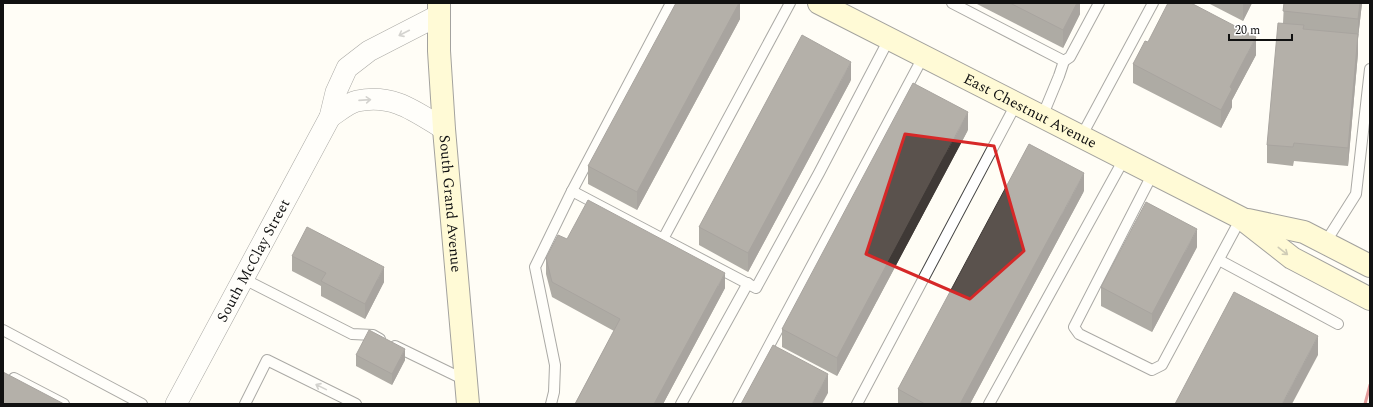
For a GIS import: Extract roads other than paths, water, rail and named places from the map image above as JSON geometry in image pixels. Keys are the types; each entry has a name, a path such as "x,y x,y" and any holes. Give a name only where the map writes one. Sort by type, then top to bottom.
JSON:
{"street":[{"name":"East Chestnut Avenue","path":"819,3 1241,218 1292,258 1370,299"},
{"name":"South McClay Street","path":"176,404 242,278 330,117 336,92 347,68 369,51 439,9"},
{"name":"South Grand Avenue","path":"439,9 439,51 444,129 468,404"},
{"name":"South McClay Street","path":"330,117 356,101 382,99 408,106 444,129"},
{"name":"East Chestnut Avenue","path":"1241,218 1304,232 1370,266"}],"lane":[{"path":"550,404 554,392 555,365 535,267 572,191 672,3"},
{"path":"663,239 790,3"},
{"path":"952,3 1064,61"},
{"path":"1042,117 1064,61 1070,57 1099,3"},
{"path":"1081,137 1153,3"},
{"path":"572,191 756,288 819,173 889,39"},
{"path":"738,404 923,57"},
{"path":"1325,243 1356,194 1370,70"},
{"path":"857,404 1016,104"},
{"path":"989,404 1124,159"},
{"path":"1153,174 1074,327 1079,334 1152,370 1162,365 1241,218"},
{"path":"1219,260 1338,324"},
{"path":"242,278 352,334 373,335 465,380"},
{"path":"681,404 748,283"},
{"path":"3,330 142,404"},
{"path":"245,404 267,360 356,404"},
{"path":"14,378 64,404"}],"railway":[{"path":"1365,404 1370,385"}]}
